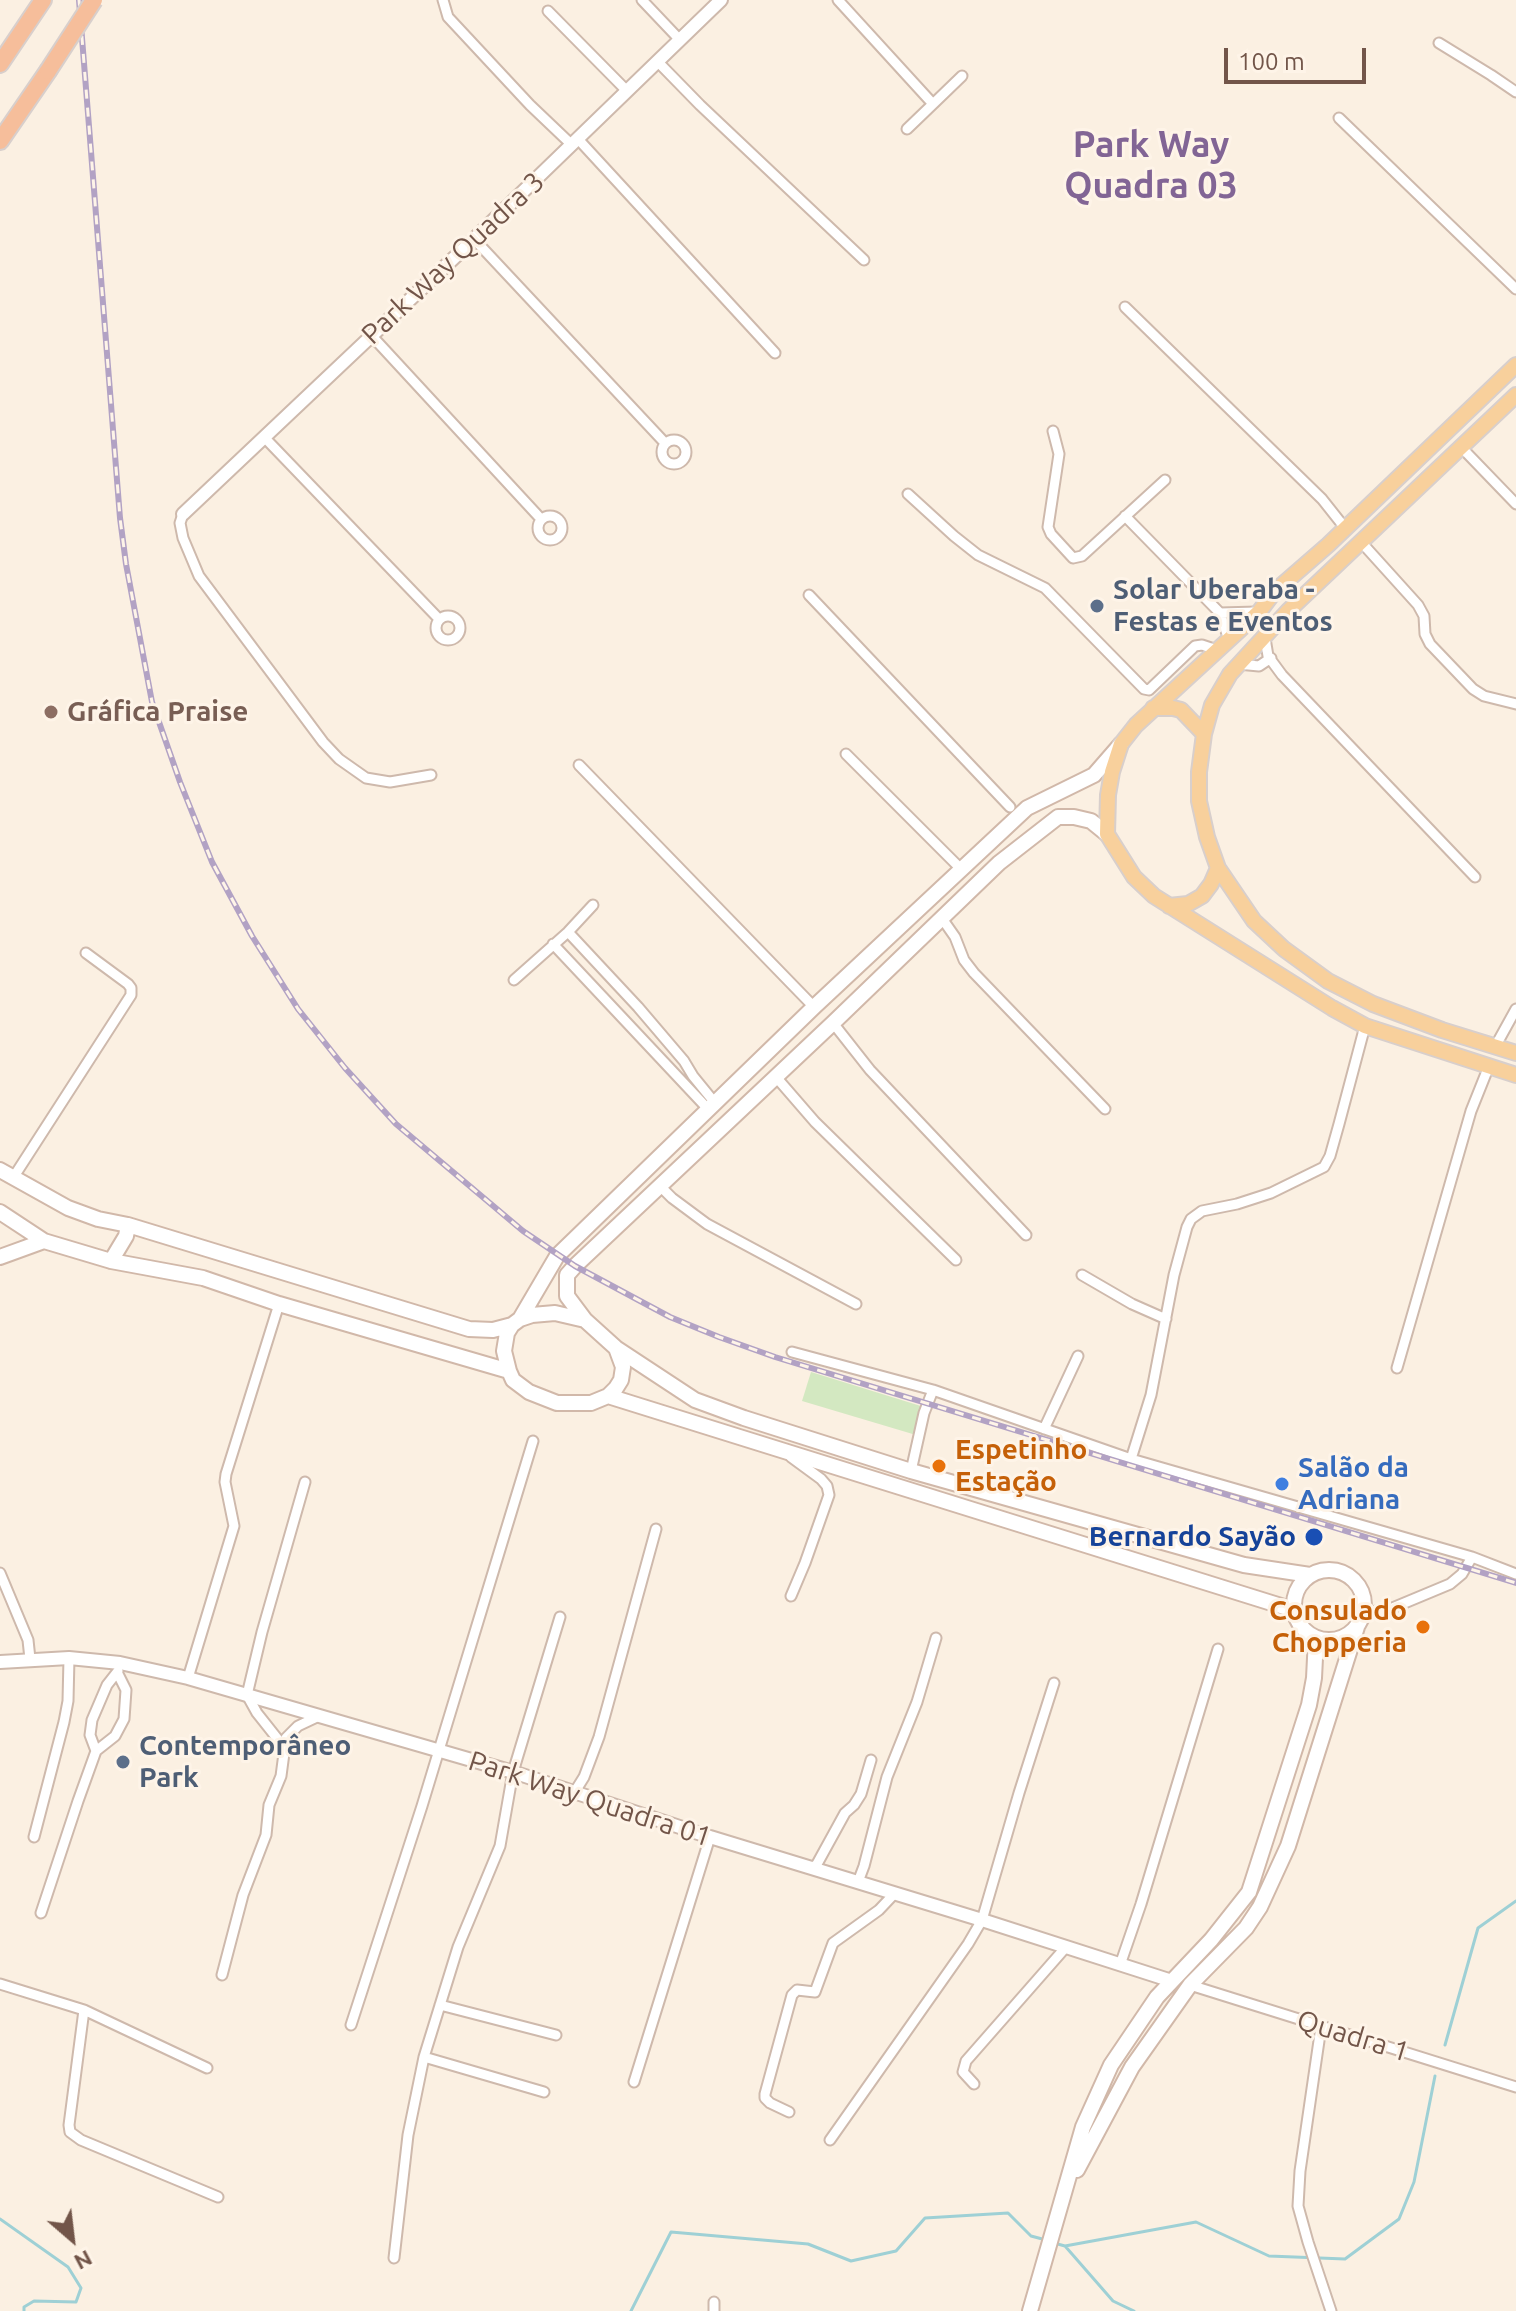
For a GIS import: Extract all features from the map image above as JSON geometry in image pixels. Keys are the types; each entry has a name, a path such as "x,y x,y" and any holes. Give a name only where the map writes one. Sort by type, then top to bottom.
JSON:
{"highway":[{"path":"0,141 94,0"},
{"path":"0,64 41,4"}],"main road":[{"path":"616,1348 623,1367 621,1380 608,1396 591,1403 557,1403 529,1392 513,1380 504,1351 507,1333 557,1256 1016,813 1094,775 1153,708 1259,612 1274,592 1516,365"},
{"path":"1516,395 1288,611 1238,664 1212,705 1199,772 1199,801 1218,868 1254,921 1284,949 1328,981 1373,1004 1516,1053"},
{"path":"1153,708 1181,710 1204,734"},
{"path":"1107,834 1110,783 1121,744"},
{"path":"1062,2199 1132,2067 1190,1985 1246,1928 1260,1907 1288,1846 1364,1613 1364,1596 1356,1582 1343,1572 1326,1570 1310,1575 1244,1565 911,1471 695,1400 616,1348 585,1320 567,1296 567,1275 941,917 999,863 1058,817 1091,821 1107,834 1134,877 1154,896 1253,960 1365,1026 1516,1075"},
{"path":"1169,906 1188,904 1202,896 1218,868"},
{"path":"6,1174 68,1208 98,1219 128,1225 469,1329 493,1330 532,1315 555,1313 585,1320"},
{"path":"0,1212 44,1241 111,1261 203,1278 279,1304 509,1371"},
{"path":"111,1261 126,1236 128,1225"},
{"path":"0,1257 44,1241"},
{"path":"608,1396 1294,1610"},
{"path":"1310,1575 1297,1590 1294,1610 1301,1627 1316,1638 1331,1640 1345,1637 1357,1627"},
{"path":"1030,2311 1083,2127 1100,2085 1157,1997 1211,1940 1249,1892 1309,1705 1316,1638"}],"street":[{"path":"443,0 448,17 530,105 575,142 775,353"},
{"path":"642,0 680,40"},
{"name":"Park Way Quadra 3","path":"183,514 721,0"},
{"path":"838,0 933,104"},
{"path":"548,11 627,91"},
{"path":"1439,43 1516,92"},
{"path":"658,62 864,260"},
{"path":"907,129 962,76"},
{"path":"1339,118 1516,289"},
{"path":"474,239 665,443"},
{"path":"1125,307 1322,499 1345,528"},
{"path":"371,335 541,519"},
{"path":"1053,431 1059,454 1048,527 1076,559 1165,480"},
{"path":"264,437 439,619"},
{"path":"1461,447 1516,504"},
{"path":"908,494 978,555 1045,588 1144,689 1149,690 1195,646 1223,645 1220,613 1125,516"},
{"path":"183,514 180,523 183,538 199,576 339,759 366,778 390,782 431,775"},
{"path":"1362,543 1418,605 1424,616 1425,634 1430,644 1473,689 1484,696 1516,704"},
{"path":"809,595 1016,813"},
{"path":"1220,613 1259,612"},
{"path":"1265,638 1268,656 1282,675 1475,877"},
{"path":"1238,664 1259,666 1271,658"},
{"path":"846,754 961,869"},
{"path":"579,765 814,1007"},
{"path":"514,980 593,905"},
{"path":"941,917 974,973 1105,1109"},
{"path":"568,932 684,1061 711,1106"},
{"path":"553,944 672,1071 711,1106"},
{"path":"565,958 579,944"},
{"path":"6,1174 131,995 128,984 86,953"},
{"path":"624,1021 638,1007"},
{"path":"1495,1047 1516,1009"},
{"path":"833,1023 870,1070 1026,1235"},
{"path":"1131,1459 1151,1395 1181,1246 1191,1219 1202,1211 1271,1193 1327,1163 1365,1026"},
{"path":"672,1071 684,1061"},
{"path":"1397,1368 1471,1111 1489,1066"},
{"path":"776,1077 815,1122 956,1260"},
{"path":"659,1185 707,1224 856,1304"},
{"path":"1082,1275 1132,1304 1166,1319"},
{"path":"188,1678 234,1526 226,1474 279,1304"},
{"path":"792,1352 933,1390 1131,1459 1472,1557 1516,1574"},
{"path":"1044,1429 1078,1356"},
{"path":"911,1471 926,1404 933,1390"},
{"path":"351,2025 533,1441"},
{"path":"783,1452 821,1479 829,1495 791,1596"},
{"path":"284,1747 247,1695 305,1482"},
{"path":"574,1793 584,1777 599,1737 656,1529"},
{"path":"1364,1613 1390,1609 1450,1584 1462,1574 1472,1557"},
{"path":"0,1573 28,1640 30,1659"},
{"path":"394,2258 408,2135 424,2057 458,1947 500,1846 513,1772 560,1617"},
{"path":"858,1882 887,1777 917,1702 936,1638"},
{"path":"1120,1965 1218,1649"},
{"path":"34,1837 64,1722 69,1658"},
{"name":"Park Way Quadra 01","path":"0,1662 69,1658 188,1678 513,1772 710,1837 1172,1981"},
{"path":"96,1751 90,1735 92,1720 107,1685 119,1668"},
{"path":"41,1913 96,1751 115,1736 124,1719 126,1690 119,1668"},
{"path":"830,2140 982,1920 1054,1683"},
{"path":"222,1975 243,1895 266,1835 269,1805 281,1776 284,1747 291,1731 317,1717"},
{"path":"812,1868 845,1813 861,1794 871,1760"},
{"path":"634,2082 710,1837"},
{"path":"789,2112 770,2103 765,2094 792,1995 797,1990 815,1992 833,1943 879,1910 895,1893"},
{"path":"974,2084 963,2072 966,2061 1066,1947"},
{"path":"0,1984 84,2010 207,2068"},
{"name":"Quadra 1","path":"1190,1985 1516,2087"},
{"path":"440,2005 556,2035"},
{"path":"84,2010 70,2132 81,2140 218,2197"},
{"path":"1321,2027 1298,2206 1331,2311"},
{"path":"424,2057 544,2092"}],"green space":[{"path":"811,1372 924,1407 916,1435 802,1401"}],"waterway":[{"path":"1445,2045 1478,1928 1516,1901"},
{"path":"1065,2246 1196,2222 1269,2256 1345,2259 1399,2219 1414,2182 1435,2076"},
{"path":"631,2311 671,2232 808,2244 851,2261 896,2251 925,2218 1008,2213 1031,2236 1046,2240"},
{"path":"0,2219 68,2267 81,2288 76,2302 34,2301 24,2307 24,2311"},
{"path":"1054,2243 1065,2246 1113,2301 1134,2311"}],"railway":[{"path":"79,0 120,518 152,702 212,862 252,936 298,1009 345,1068 396,1124 523,1231 575,1266 670,1317 775,1357 1516,1583"}],"place":[{"name":"Solar Uberaba - Festas e Eventos","path":"1097,606"},
{"name":"Gráfica Praise","path":"51,712"},
{"name":"Espetinho Estação","path":"939,1466"},
{"name":"Salão da Adriana","path":"1282,1484"},
{"name":"Bernardo Sayão","path":"1314,1537"},
{"name":"Consulado Chopperia","path":"1423,1627"},
{"name":"Contemporâneo Park","path":"123,1762"}],"district":[{"name":"Park Way Quadra 03","path":"1151,166"}]}
